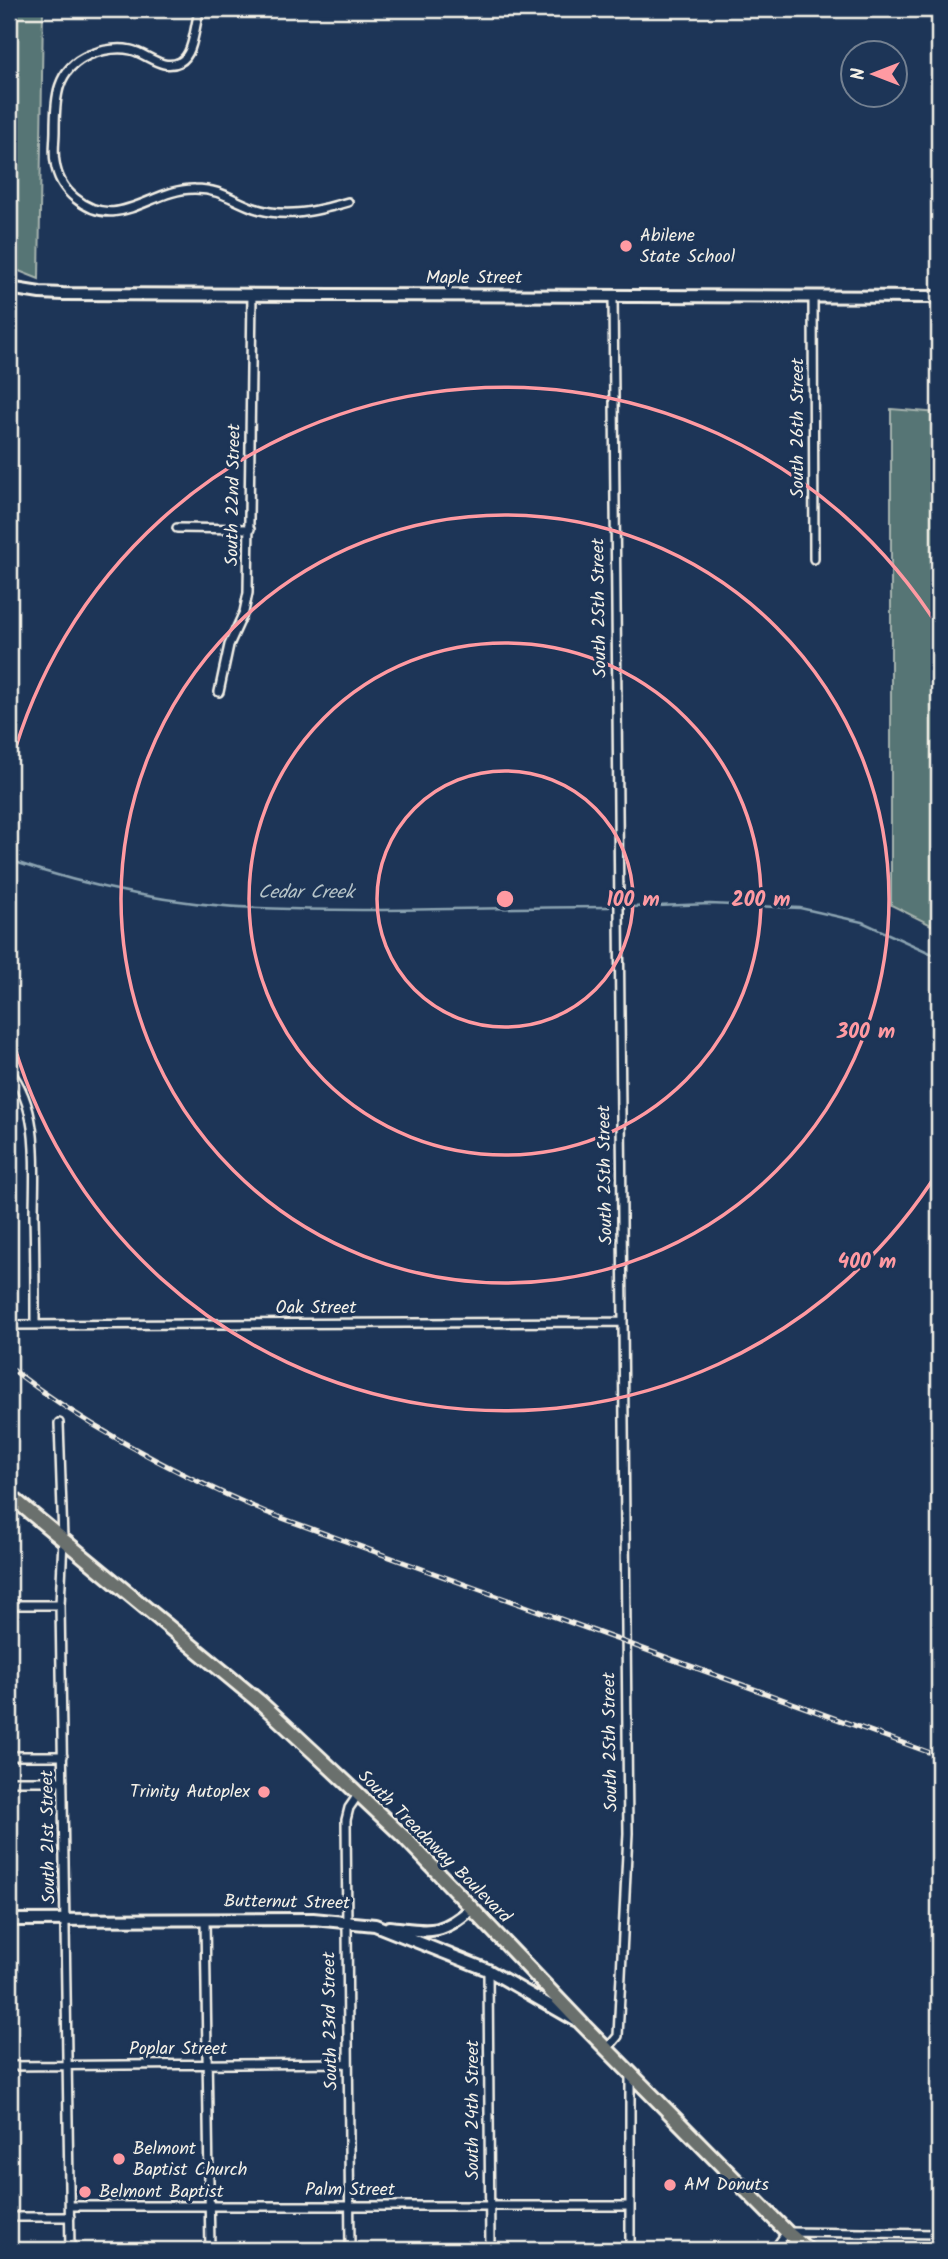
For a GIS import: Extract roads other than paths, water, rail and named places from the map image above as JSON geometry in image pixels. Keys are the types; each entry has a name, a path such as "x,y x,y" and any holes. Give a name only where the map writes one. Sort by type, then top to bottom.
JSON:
{"main road":[{"name":"Maple Street","path":"9,288 63,294 939,297"},
{"name":"South Treadaway Boulevard","path":"9,1495 261,1703 405,1838 582,2024 787,2232 808,2250"},
{"path":"375,1925 428,1931 444,1929 471,1909"},
{"name":"Butternut Street","path":"9,1920 205,1919 345,1921 375,1925 488,1970 582,2024"}],"street":[{"path":"200,9 189,54 181,61 171,65 161,64 132,51 118,49 98,52 70,66 57,86 55,101 54,160 61,182 71,195 85,206 104,211 134,209 179,189 227,194 253,207 281,213 316,211 348,202"},
{"name":"South 22nd Street","path":"219,692 229,645 244,611 248,593 252,294"},
{"name":"South 25th Street","path":"607,2049 618,2036 628,1833 613,296"},
{"name":"South 26th Street","path":"813,297 814,559"},
{"path":"177,528 250,529"},
{"path":"9,1070 20,1084 33,1136 35,1324"},
{"name":"Oak Street","path":"9,1325 623,1322"},
{"name":"South 21st Street","path":"59,1423 63,1539 60,1605 70,2250"},
{"path":"9,1605 60,1605"},
{"path":"9,1756 63,1756"},
{"path":"9,1781 64,1781"},
{"name":"South 23rd Street","path":"350,2250 346,1820 349,1808 358,1795"},
{"path":"205,1919 210,2250"},
{"name":"South 24th Street","path":"488,1970 490,2250"},
{"name":"Poplar Street","path":"9,2066 347,2063"},
{"path":"629,2070 631,2250"},
{"name":"Palm Street","path":"70,2206 630,2206"},
{"path":"9,2217 70,2217"},
{"path":"774,2250 787,2232 939,2234"}],"waterway":[{"name":"Cedar Creek","path":"9,860 132,893 227,906 346,910 609,907"},
{"name":"Cedar Creek","path":"630,907 710,904 800,908 862,922 939,957"}],"railway":[{"path":"9,1367 101,1430 166,1466 268,1513 939,1756"}],"place":[{"name":"Abilene State School","path":"626,246"},
{"name":"Trinity Autoplex","path":"264,1792"},
{"name":"Belmont Baptist Church","path":"119,2159"},
{"name":"AM Donuts","path":"670,2185"},
{"name":"Belmont Baptist","path":"85,2192"}]}
